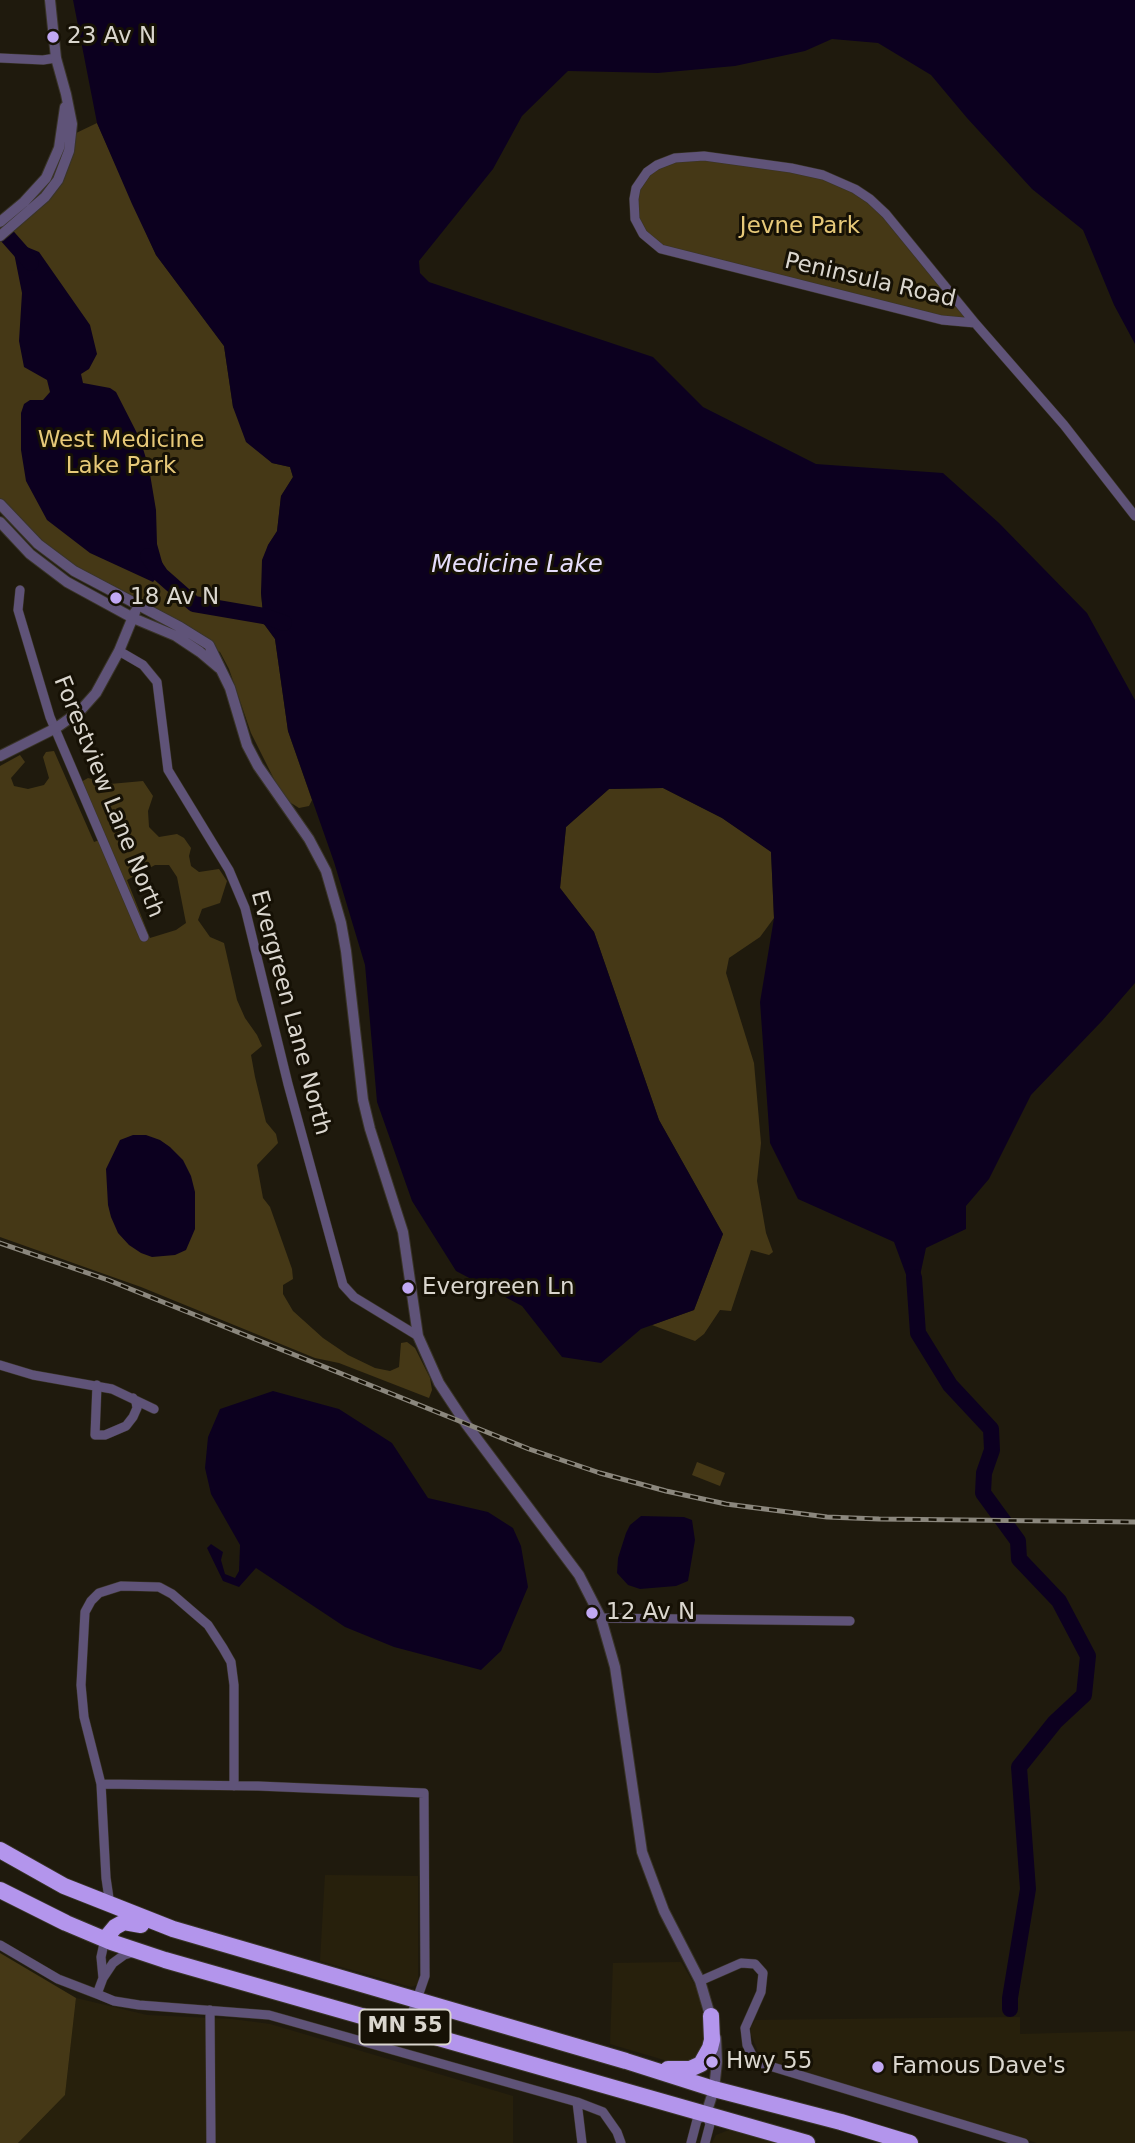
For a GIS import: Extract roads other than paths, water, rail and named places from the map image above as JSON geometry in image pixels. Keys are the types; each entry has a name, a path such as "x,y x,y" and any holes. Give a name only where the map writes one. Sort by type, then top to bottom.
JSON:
{"highway":[{"name":"MN 55","path":"0,1850 64,1886 173,1929 634,2063 714,2089 910,2143"},
{"name":"MN 55","path":"0,1890 105,1939 219,1977 807,2143"},
{"path":"105,1939 115,1927 124,1922 143,1925 213,1947 221,1948 227,1944"},
{"path":"634,2063 667,2069 697,2067 710,2048 710,2016"}],"street":[{"path":"0,236 8,220 45,197 58,180 69,151 72,124 56,58 50,0"},
{"path":"0,58 56,58"},
{"name":"Peninsula Road","path":"975,323 942,320 661,249 643,234 635,219 636,188 647,172 657,165 689,156 724,158 791,168 839,181 870,199 1064,425 1135,516"},
{"path":"0,504 38,544 74,571 209,645 224,673 247,745 258,766 309,839 326,871 346,951 363,1100 403,1232 418,1336 439,1382 466,1424 574,1567 601,1618 615,1667 642,1852 664,1911 700,1981 716,2037 714,2089 706,2114 697,2120 691,2143"},
{"path":"0,522 30,554 67,582 133,618 176,636 224,673"},
{"name":"Forestview Lane North","path":"20,590 18,610 50,717 144,937"},
{"path":"0,756 56,729 80,711 96,693 119,652 137,606"},
{"name":"Evergreen Lane North","path":"119,652 143,665 157,682 168,770 229,870 246,908 288,1084 340,1277 347,1292 418,1336"},
{"path":"0,1365 33,1375 97,1385 132,1396 154,1409"},
{"path":"97,1385 95,1435 105,1435 126,1426 137,1408 132,1396"},
{"path":"110,1906 101,1784 83,1706 81,1685 85,1612 99,1593 109,1588 141,1585 159,1587 172,1594 208,1625 231,1662 234,1685 234,1786"},
{"path":"601,1618 850,1621"},
{"path":"101,1784 424,1793 425,1976 407,2028"},
{"path":"103,1978 101,1957 105,1939"},
{"path":"0,1945 58,1979 97,1994 139,2005 269,2015 577,2102 603,2112 621,2143"},
{"path":"97,1994 113,1963 124,1955 138,1951"},
{"path":"700,1981 741,1963 755,1964 763,1973 761,1992 745,2028 747,2045 753,2057 763,2064 1024,2143"},
{"path":"210,2010 211,2143"},
{"path":"577,2102 582,2143"},
{"path":"705,2143 710,2124 706,2114"}],"water":[{"name":"Medicine Lake","path":"73,0 1135,0 1135,344 1114,305 1083,230 1032,189 931,75 878,43 832,39 805,51 735,66 658,73 568,71 522,116 493,169 419,261 420,273 429,282 653,357 703,407 816,464 943,473 999,523 1087,613 1135,700 1135,983 1031,1095 989,1179 966,1206 966,1229 926,1248 915,1299 894,1242 798,1199 770,1143 760,1002 774,918 771,852 722,818 663,788 609,789 566,827 560,888 594,932 659,1120 723,1234 694,1310 641,1329 601,1363 562,1357 522,1306 456,1271 412,1201 377,1102 365,965 334,862 288,731 275,639 264,624 262,560 277,531 281,496 293,477 290,467 272,463 246,442 233,407 224,346 156,255 132,204 97,123"},
{"path":"22,245 39,252 90,325 97,354 89,369 81,374 83,383 110,388 116,392 140,439 149,468 156,510 157,544 164,569 153,582 90,553 47,520 26,481 21,450 21,413 24,404 30,400 43,400 50,392 47,380 24,367 19,341 22,293 14,253"},
{"path":"133,1135 146,1135 170,1147 183,1160 191,1176 195,1192 195,1229 186,1250 175,1255 152,1257 141,1253 118,1233 111,1217 106,1169 120,1140"},
{"path":"273,1391 339,1409 392,1443 428,1498 488,1512 513,1528 521,1546 528,1587 501,1651 481,1670 394,1647 345,1627 256,1568 239,1587 223,1581 207,1548 211,1544 223,1552 221,1560 225,1574 235,1578 239,1571 240,1545 211,1494 205,1468 208,1437 220,1409"},
{"path":"641,1516 684,1517 692,1520 695,1540 688,1581 676,1586 640,1589 628,1585 617,1573 618,1558 626,1533 630,1525"}],"waterway":[{"path":"0,228 31,263"},
{"path":"148,556 161,575 194,604 264,616 284,623"},
{"path":"914,1277 918,1333 950,1385 991,1429 992,1450 984,1473 983,1493 1018,1541 1019,1559 1059,1601 1088,1656 1084,1695 1055,1722 1019,1767 1028,1889 1010,2009"}],"railway":[{"path":"0,1243 108,1280 529,1449 600,1473 666,1491 726,1504 827,1517 1135,1522"}],"place":[{"name":"23 Av N","path":"53,37"},
{"name":"18 Av N","path":"116,598"},
{"name":"Evergreen Ln","path":"408,1288"},
{"name":"12 Av N","path":"592,1613"},
{"name":"Hwy 55","path":"712,2062"},
{"name":"Famous Dave's","path":"878,2067"}],"park label":[{"name":"Jevne Park","path":"800,227"},
{"name":"West Medicine Lake Park","path":"121,454"}]}
